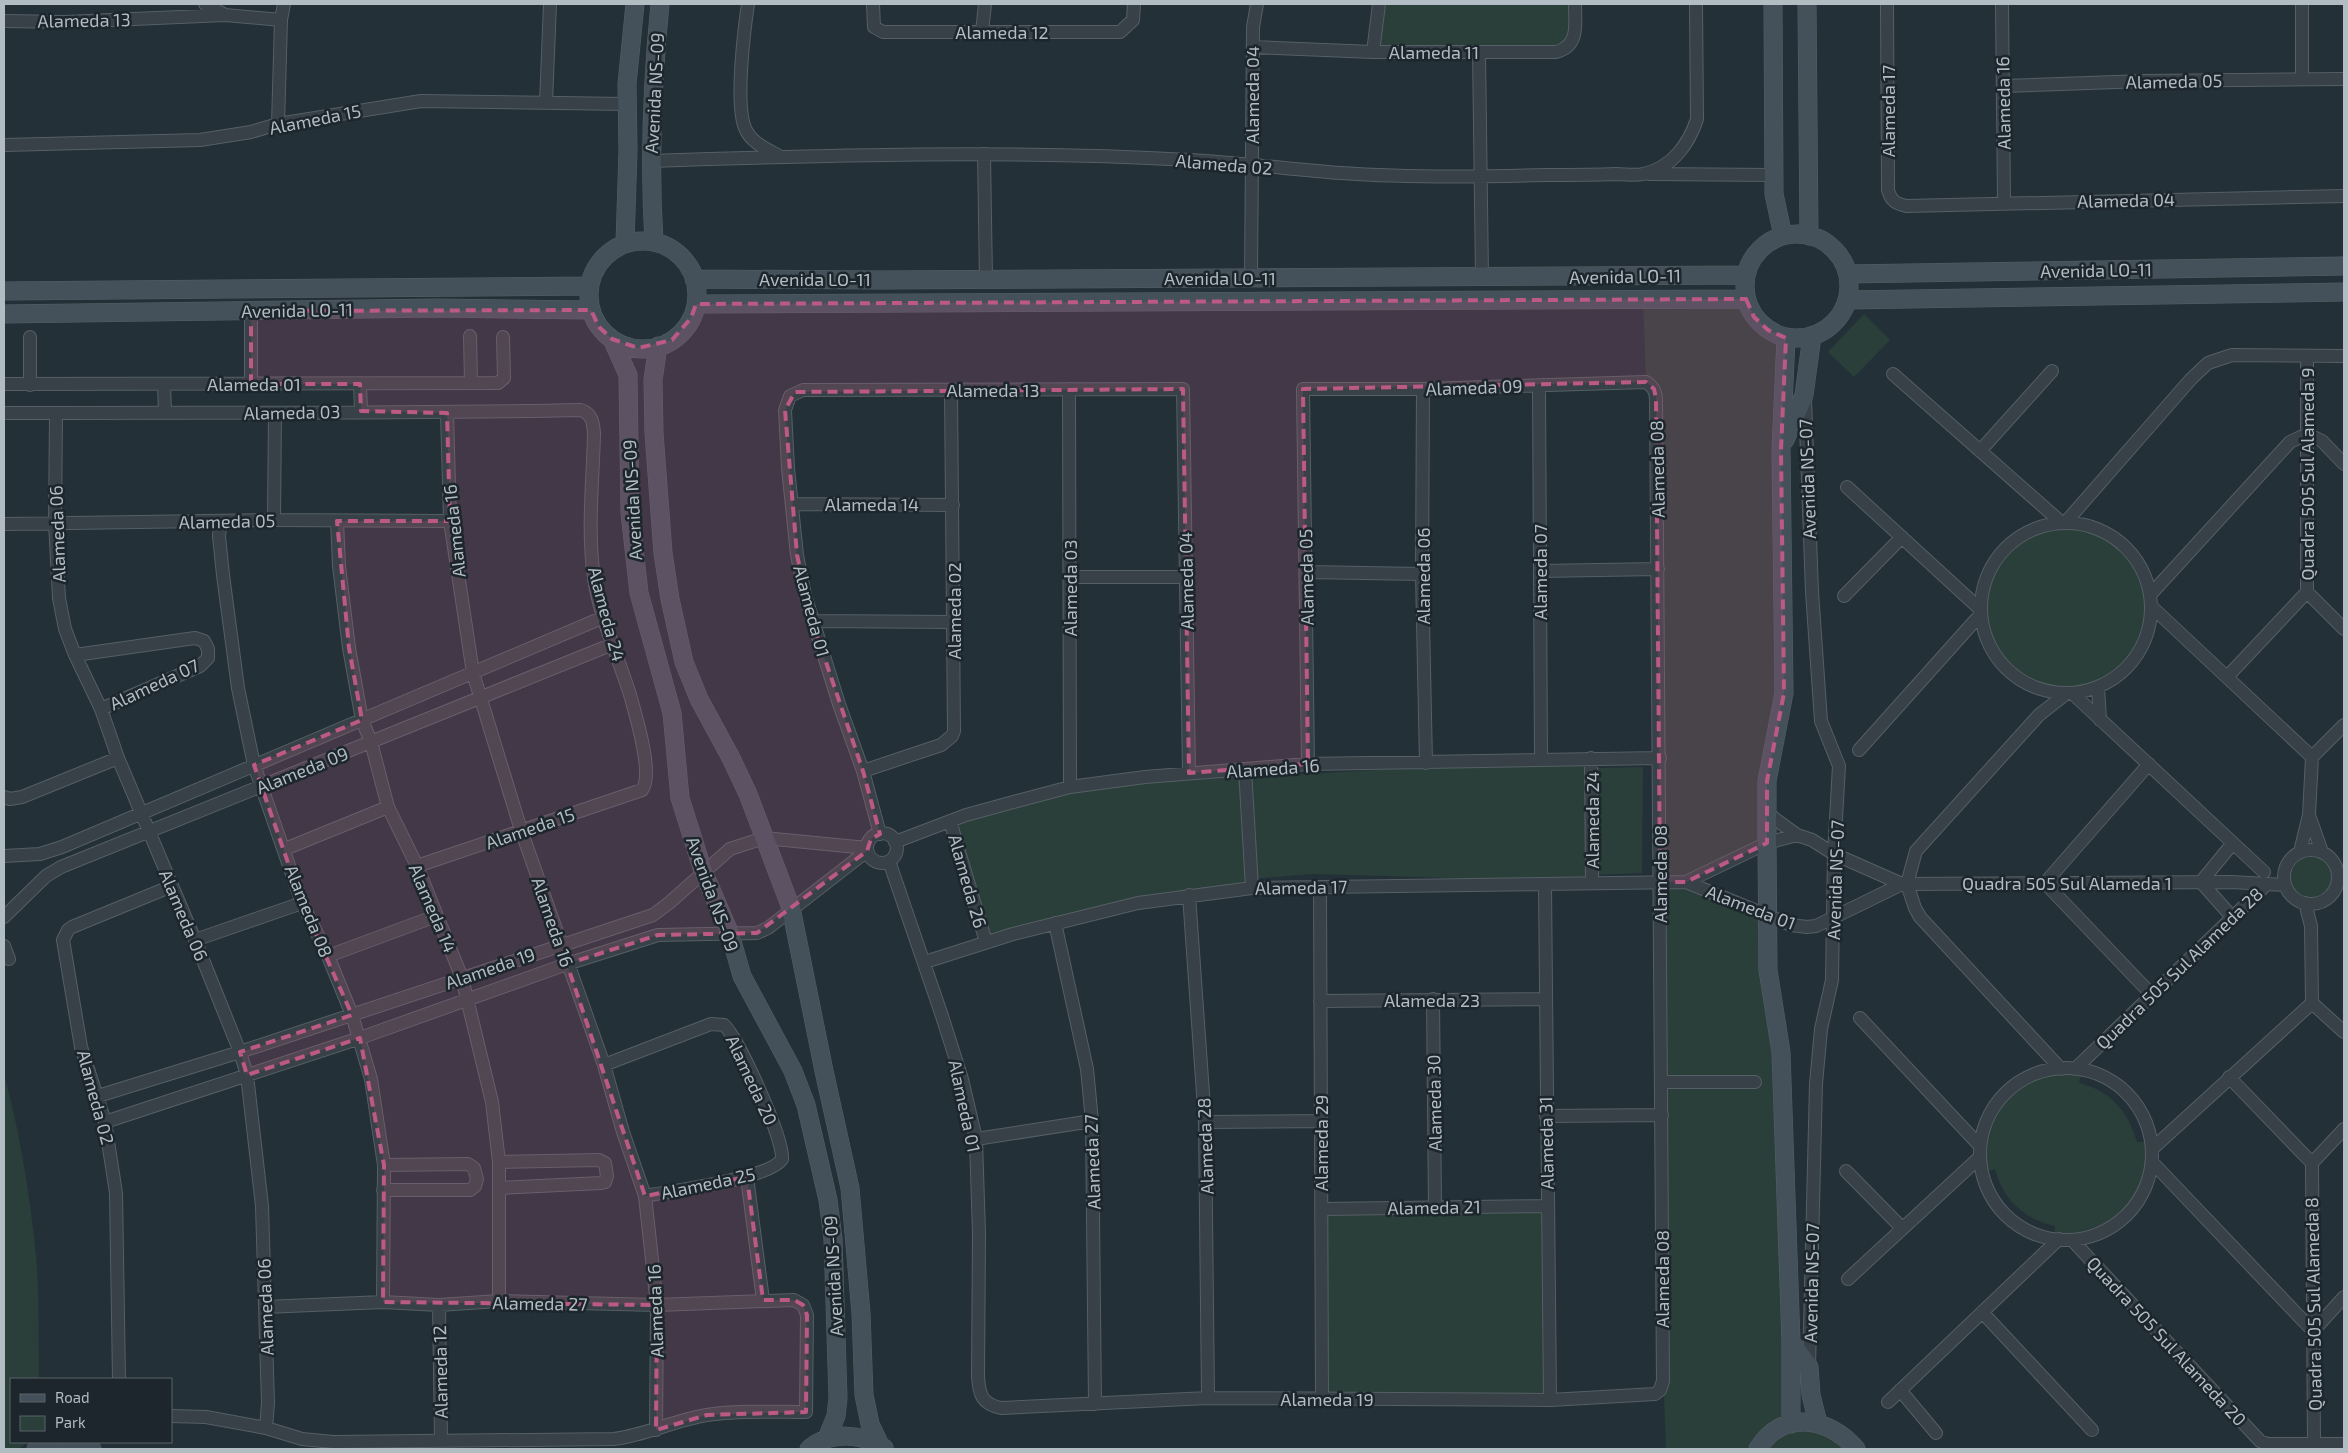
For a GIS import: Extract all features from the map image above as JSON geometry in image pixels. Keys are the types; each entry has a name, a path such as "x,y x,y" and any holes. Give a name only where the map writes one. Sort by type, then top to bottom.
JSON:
{"street":[{"name":"Alameda 13","path":"205,4 225,15"},
{"path":"278,124 281,20 284,4"},
{"path":"546,103 550,4"},
{"name":"Avenida NS-09","path":"625,243 628,151 626,104 628,60 635,4"},
{"name":"Avenida NS-09","path":"654,242 650,161 651,104 660,4"},
{"name":"Alameda 02","path":"748,4 743,46 741,113 745,129 751,137 759,145 781,157 984,154 1138,157 1252,164 1284,169 1344,173 1480,176 1644,174 1673,159 1683,149 1697,119 1696,4"},
{"name":"Alameda 12","path":"873,4 874,27 882,32 1120,32 1133,20 1134,4"},
{"path":"982,32 985,4"},
{"name":"Alameda 04","path":"1251,278 1253,46 1257,4"},
{"path":"1373,52 1379,4"},
{"name":"Alameda 11","path":"1253,46 1373,52 1563,50 1572,42 1574,36 1575,4"},
{"path":"1772,4 1774,194 1783,236"},
{"path":"1808,4 1809,236"},
{"name":"Alameda 17","path":"1887,4 1888,190 1892,200 1907,206"},
{"name":"Alameda 16","path":"2002,4 2004,203"},
{"path":"2302,4 2302,79"},
{"name":"Alameda 13","path":"4,21 66,22 225,15 281,20"},
{"path":"1479,52 1482,277"},
{"name":"Alameda 05","path":"2004,86 2344,79"},
{"name":"Alameda 15","path":"4,145 200,140 251,132 278,124 422,101 626,104"},
{"path":"984,154 986,279"},
{"path":"650,161 781,157"},
{"path":"1644,174 1774,175"},
{"name":"Alameda 04","path":"1907,206 2344,196"},
{"path":"1783,236 1809,236 1822,241 1834,249 1842,261 1848,274 1848,300 1841,315 1828,328 1812,336 1786,338 1768,330 1754,317 1746,299 1746,274 1753,258 1766,244 1783,236"},
{"path":"654,242 672,249 686,262 694,279 696,304 692,318 683,331 672,340 658,346 638,348 612,339 599,327 591,310 589,286 594,270 604,257 625,243 654,242"},
{"name":"Avenida LO-11","path":"1848,274 2344,266"},
{"name":"Avenida LO-11","path":"694,279 1482,277 1746,274"},
{"name":"Avenida LO-11","path":"4,291 589,286"},
{"name":"Avenida LO-11","path":"1848,300 2344,292"},
{"name":"Avenida LO-11","path":"696,304 1746,299"},
{"name":"Avenida LO-11","path":"4,314 435,308 591,310"},
{"path":"251,311 251,384"},
{"path":"470,336 471,382"},
{"name":"Avenida NS-07","path":"1812,336 1804,395 1812,592 1821,721 1839,766 1834,854 1832,980 1821,1029 1816,1084 1809,1366 1811,1395 1818,1423"},
{"path":"30,337 30,385"},
{"name":"Alameda 01","path":"7,384 498,383 504,378 503,337"},
{"name":"Avenida NS-07","path":"1786,338 1781,450 1784,693 1767,781 1767,842 1768,970 1781,1052 1791,1342 1791,1424"},
{"name":"Avenida NS-09","path":"612,339 628,375 630,513 639,593 672,713 680,798 703,871 730,934 742,976 793,1071 806,1105 828,1200 833,1239 838,1398 836,1416 827,1438"},
{"name":"Avenida NS-09","path":"658,346 652,380 654,433 663,553 670,599 684,662 699,699 731,758 791,908 850,1188 861,1313 864,1395 870,1424 883,1447"},
{"path":"2064,523 2089,497 2191,379 2208,363 2232,355 2344,356"},
{"name":"Quadra 505 Sul Alameda 9","path":"2307,356 2307,592"},
{"path":"1980,451 2052,371"},
{"path":"1893,374 2034,499 2064,523"},
{"name":"Alameda 09","path":"1303,389 1423,389 1646,382"},
{"name":"Alameda 08","path":"1646,382 1654,389 1656,398 1660,758 1662,1369"},
{"path":"164,384 166,413"},
{"path":"360,384 361,411"},
{"name":"Alameda 07","path":"1539,386 1541,759"},
{"name":"Alameda 03","path":"1069,389 1070,787"},
{"name":"Alameda 13","path":"803,390 1183,389"},
{"name":"Alameda 04","path":"1183,389 1189,773"},
{"name":"Alameda 05","path":"1303,389 1308,764"},
{"name":"Alameda 06","path":"1423,389 1422,574 1426,763"},
{"name":"Alameda 01","path":"803,390 790,396 785,410 788,468 797,555 812,621 863,771 880,834"},
{"name":"Alameda 02","path":"863,771 941,745 952,736 954,722 954,622 951,390"},
{"name":"Avenida NS-07","path":"1781,450 1804,395"},
{"name":"Alameda 03","path":"4,414 361,411 447,413 581,410"},
{"name":"Alameda 24","path":"581,410 589,415 593,424 592,560 594,579 604,617 634,708 646,766 647,781 642,790"},
{"name":"Alameda 06","path":"56,413 55,523 61,614 75,655 101,709 118,758 195,940 240,1052 247,1076 262,1206 268,1403 266,1428"},
{"path":"274,520 275,413"},
{"name":"Alameda 16","path":"447,413 450,521 473,672 521,830 604,1066 623,1132 645,1196 657,1305 656,1430"},
{"path":"2151,601 2167,576 2290,442 2307,434 2322,441 2344,464"},
{"path":"1847,487 1952,583 1980,612"},
{"path":"2087,525 2089,497"},
{"path":"2034,499 2040,527"},
{"name":"Alameda 14","path":"792,504 953,505"},
{"name":"Alameda 05","path":"4,524 221,520 450,521"},
{"name":"Alameda 08","path":"221,520 220,542 223,575 238,688 254,765 285,849 302,903 328,956 352,1015 371,1080 384,1165 383,1302"},
{"name":"Alameda 14","path":"337,521 339,566 362,720 371,742 388,807 417,866 462,978 492,1102 499,1162 499,1301"},
{"path":"2064,523 2087,525 2107,533 2124,545 2138,561 2147,580 2151,601 2149,627 2142,646 2131,663 2116,677 2098,687 2069,693 2044,690 2018,678 1997,659 1984,634 1980,612 1983,587 1989,571 1998,556 2024,534 2040,527 2064,523"},
{"path":"1844,596 1902,537"},
{"path":"1540,571 1658,569"},
{"path":"1306,572 1422,574"},
{"path":"2147,580 2167,576"},
{"path":"1070,577 1186,577"},
{"path":"1952,583 1964,587 1983,587"},
{"path":"2227,677 2307,592 2344,629"},
{"path":"2151,601 2175,628 2312,757"},
{"path":"1859,750 1955,646 1980,612"},
{"name":"Alameda 09","path":"4,856 40,854 51,851 604,617"},
{"path":"812,621 954,622"},
{"path":"2149,627 2175,628"},
{"path":"1955,646 1969,637 1984,634"},
{"name":"Alameda 07","path":"75,655 195,638 204,641 209,655 200,666 101,709"},
{"name":"Alameda 09","path":"4,917 52,871 613,644"},
{"path":"2098,687 2100,720"},
{"path":"2040,715 2044,690"},
{"path":"2061,1069 1920,917 1905,884 1916,851 2040,715 2069,693"},
{"path":"2069,693 2233,843 2266,878 2285,885 2295,898 2305,903 2322,901 2331,895 2340,884 2339,865 2322,852 2311,850 2300,852 2291,859 2285,868 2266,878"},
{"path":"2300,852 2309,816 2312,757 2344,725"},
{"path":"4,797 10,799 22,797 118,758"},
{"name":"Alameda 24","path":"1591,758 1592,882"},
{"name":"Alameda 16","path":"895,842 950,821 1070,787 1189,773 1308,764 1660,758"},
{"path":"2148,764 2045,883 2152,995"},
{"path":"1245,769 1252,888"},
{"name":"Alameda 15","path":"417,866 642,790"},
{"path":"285,849 388,807"},
{"path":"1767,813 1797,835 1812,840 1834,854 1905,884"},
{"path":"2309,816 2322,852"},
{"name":"Alameda 26","path":"950,821 986,942"},
{"path":"880,834 891,837 895,842 896,853 889,861 876,862 867,850 871,838 880,834"},
{"name":"Alameda 01","path":"1686,882 1767,842 1797,835"},
{"name":"Alameda 19","path":"98,1096 240,1052 653,915 670,903 703,871 730,849 764,838 867,850"},
{"path":"2232,917 2201,882 2233,843"},
{"name":"Alameda 19","path":"105,1122 360,1038 468,998 658,935 757,933 768,928 867,850"},
{"name":"Alameda 01","path":"889,861 925,962 962,1079 976,1139 979,1234 979,1390"},
{"path":"2285,868 2285,885"},
{"name":"Quadra 505 Sul Alameda 1","path":"1905,884 2231,882 2266,878"},
{"name":"Quadra 505 Sul Alameda 28","path":"2075,1069 2232,917 2266,878"},
{"name":"Alameda 17","path":"925,962 986,942 1138,903 1252,888 1686,882"},
{"name":"Alameda 01","path":"1686,882 1791,925 1806,928 1816,926 1905,884"},
{"name":"Alameda 31","path":"1545,885 1544,999 1550,1400"},
{"name":"Alameda 02","path":"119,1378 116,1193 105,1122 81,1048 64,947 65,935 72,927 172,886"},
{"name":"Alameda 29","path":"1320,887 1322,1399"},
{"name":"Alameda 28","path":"1189,895 1206,1122 1208,1398"},
{"path":"2311,926 2322,901"},
{"path":"195,940 302,903"},
{"path":"2305,903 2311,926 2312,1003 2344,1032"},
{"path":"328,956 436,916"},
{"name":"Alameda 27","path":"1055,923 1084,1051 1092,1120 1095,1404"},
{"path":"4,946 9,958"},
{"name":"Alameda 23","path":"1320,1001 1544,999"},
{"name":"Alameda 30","path":"1433,1000 1435,1206"},
{"path":"2152,1155 2172,1130 2312,1003"},
{"path":"1860,1018 1961,1125 1980,1151"},
{"name":"Alameda 20","path":"604,1066 711,1024 724,1025 730,1031 750,1071 780,1145 782,1159 771,1169"},
{"path":"2041,1072 2044,1063 2044,1051"},
{"name":"Quadra 505 Sul Alameda 28","path":"2091,1052 2091,1063 2096,1074"},
{"path":"2075,1069 2096,1074 2114,1084 2128,1095 2147,1126 2152,1155 2148,1179 2140,1199 2126,1215 2109,1228 2089,1237 2058,1240 2037,1235 2022,1228 2005,1215 1992,1198 1982,1175 1980,1151 1984,1129 1992,1110 2005,1094 2022,1081 2041,1072 2075,1069"},
{"path":"2229,1077 2312,1164 2344,1129"},
{"path":"1661,1082 1755,1082"},
{"path":"1546,1116 1662,1115"},
{"path":"976,1139 1092,1120"},
{"path":"1206,1122 1321,1120"},
{"path":"1961,1125 1971,1129 1984,1129"},
{"path":"2147,1126 2162,1132 2172,1130"},
{"path":"1848,1279 1959,1176 1980,1151"},
{"path":"2152,1155 2168,1179 2313,1331 2344,1297"},
{"path":"499,1162 598,1160 605,1163 607,1176 605,1182 601,1183 499,1188"},
{"path":"383,1190 470,1190 476,1186 477,1179 474,1168 468,1164 384,1165"},
{"name":"Quadra 505 Sul Alameda 8","path":"2312,1164 2314,1444"},
{"name":"Alameda 25","path":"645,1196 747,1177 771,1169"},
{"path":"1846,1171 1902,1228"},
{"path":"1959,1176 1972,1173 1982,1175"},
{"path":"2148,1179 2158,1176 2168,1179"},
{"path":"747,1177 763,1300"},
{"name":"Alameda 21","path":"1321,1210 1435,1206 1547,1206"},
{"path":"2037,1235 2041,1248 2039,1258"},
{"path":"2089,1237 2089,1253 2092,1261"},
{"path":"1888,1402 2058,1240"},
{"name":"Quadra 505 Sul Alameda 20","path":"2072,1240 2262,1442 2314,1444"},
{"name":"Alameda 27","path":"265,1307 383,1302 439,1305 499,1301 657,1305 763,1300 794,1300 803,1305 807,1315 806,1412 755,1412 707,1415 656,1430"},
{"name":"Alameda 12","path":"439,1305 440,1440"},
{"path":"1982,1312 2092,1430"},
{"name":"Avenida NS-07","path":"1791,1342 1809,1366"},
{"name":"Alameda 19","path":"979,1390 980,1396 987,1403 1001,1408 1208,1398 1550,1400 1655,1394 1662,1385 1662,1369"},
{"path":"1900,1390 1936,1432"},
{"path":"172,1416 206,1417 266,1428 302,1439 426,1446 440,1440 614,1439 656,1430"},
{"path":"1757,1448 1768,1436 1791,1424 1818,1423 1833,1428 1846,1437 1856,1449"},
{"path":"809,1449 827,1438 840,1436 867,1438 883,1447"},
{"path":"36,1449 42,1444 49,1443"},
{"path":"78,1443 85,1444 92,1449"},
{"path":"2314,1444 2344,1444"}],"highlighted area":[{"path":"1746,299 1754,317 1768,330 1786,338 1781,450 1784,693 1767,781 1767,843 1686,882 1660,882 1656,398 1654,389 1646,382 1303,389 1308,764 1189,773 1183,389 795,392 785,410 797,555 812,621 863,771 880,834 871,839 867,851 757,933 658,935 567,964 645,1196 747,1177 763,1300 794,1300 803,1305 807,1315 806,1412 707,1415 656,1430 657,1305 383,1302 384,1165 360,1038 247,1075 240,1052 352,1015 302,903 254,765 362,720 349,648 337,521 450,521 447,413 361,411 360,384 251,384 251,311 591,310 599,327 612,339 638,348 672,340 691,318 696,304"}],"green space":[{"path":"1381,4 1575,4 1574,36 1563,50 1373,52"},
{"path":"1643,299 1746,299 1768,330 1786,338 1782,578 1767,843 1687,882 1768,916 1791,1423 1804,1422 1856,1449 1666,1449 1663,1369 1654,389 1646,382"},
{"path":"1864,314 1890,340 1854,377 1828,352"},
{"path":"2066,523 2091,527 2106,533 2126,548 2141,568 2147,583 2151,608 2147,633 2141,648 2126,668 2106,683 2091,689 2066,693 2041,689 2026,683 2006,668 1991,648 1985,633 1981,608 1985,583 1991,568 2006,548 2026,533 2041,527"},
{"path":"1591,758 1593,768 1643,767 1642,873 1592,875 1592,882 1311,874 1252,879 1252,888 1189,895 986,942 950,821 1021,800 1245,769 1251,777"},
{"path":"2308,857 2316,857 2327,863 2333,878 2327,893 2316,899 2308,899 2297,893 2291,882 2291,874 2297,863"},
{"path":"4,1074 27,1181 35,1246 38,1279 39,1378 10,1378 10,1443 27,1443 18,1449 4,1449"},
{"path":"2068,1074 2081,1076 2079,1083 2100,1091 2117,1104 2129,1121 2137,1142 2145,1142 2146,1162 2142,1180 2135,1196 2123,1210 2109,1220 2092,1228 2074,1232 2055,1233 2055,1226 2044,1223 2025,1213 2009,1199 2003,1190 1995,1169 1988,1171 1987,1152 1990,1134 1996,1118 2005,1103 2032,1082 2049,1076"},
{"path":"1547,1206 1550,1400 1322,1399 1321,1209"}]}
